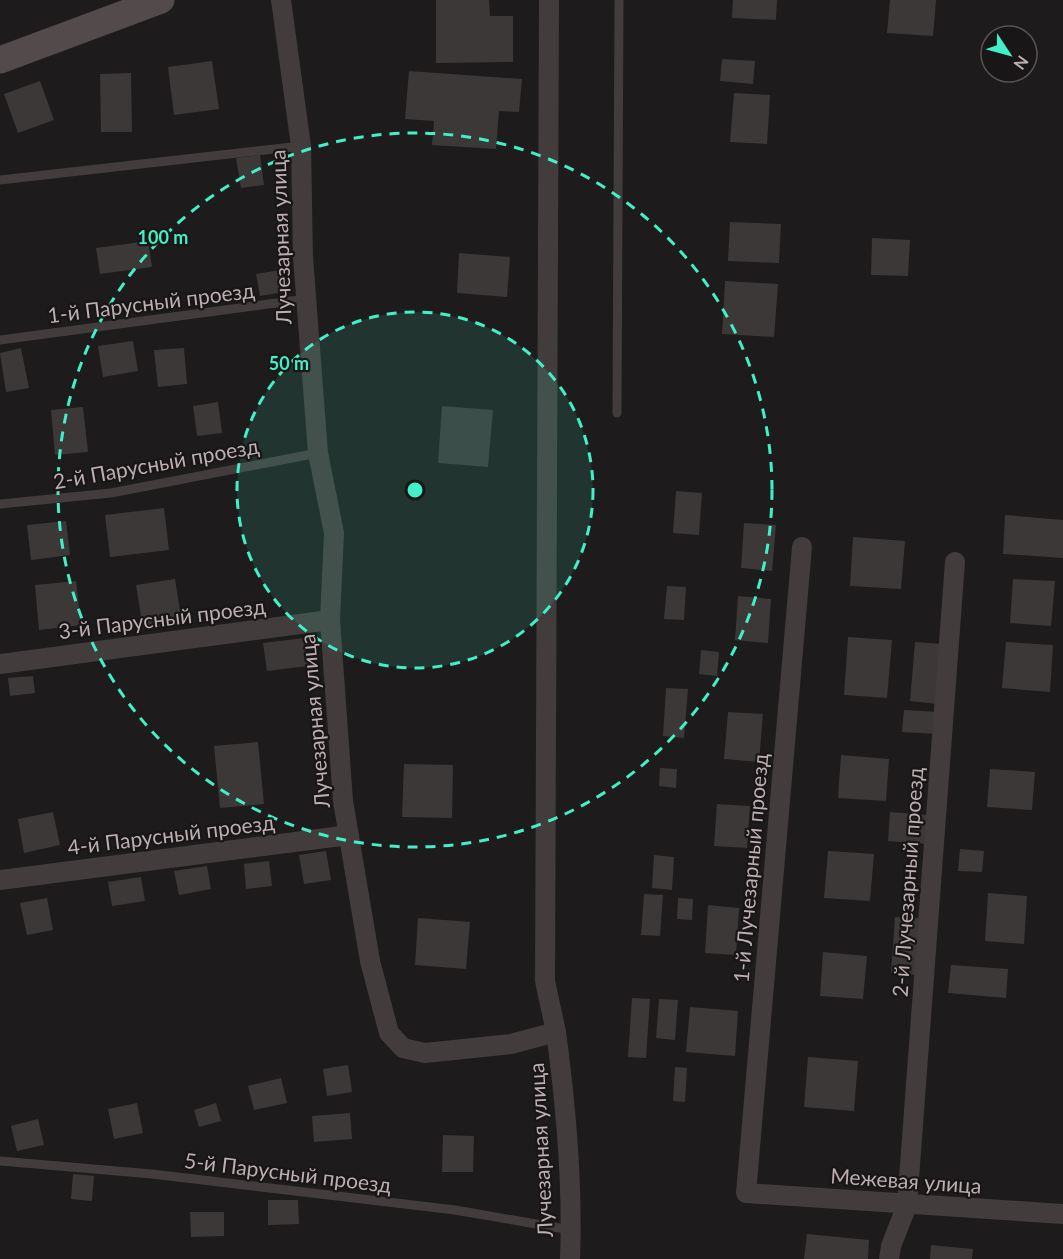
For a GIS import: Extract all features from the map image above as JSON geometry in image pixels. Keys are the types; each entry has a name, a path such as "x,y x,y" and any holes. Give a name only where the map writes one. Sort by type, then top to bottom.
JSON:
{"street":[{"path":"0,60 161,0"},
{"name":"Лучезарная улица","path":"281,0 301,146 303,257 318,453 334,533 330,620 343,801 370,961 389,1033 403,1048 425,1053 466,1050 511,1044 556,1032 563,1087 571,1230 570,1259"},
{"path":"549,0 545,981 556,1032"},
{"name":"1-й Лучезарный проезд","path":"746,1193 802,547"},
{"name":"2-й Лучезарный проезд","path":"889,1259 891,1246 907,1205 955,562"},
{"name":"3-й Парусный проезд","path":"0,664 330,620"},
{"name":"4-й Парусный проезд","path":"0,880 349,835"},
{"name":"Межевая улица","path":"746,1193 1063,1214"}],"lane":[{"path":"617,413 619,0"},
{"path":"0,180 301,146"},
{"name":"1-й Парусный проезд","path":"0,340 306,299"},
{"name":"2-й Парусный проезд","path":"0,504 111,493 318,453"},
{"name":"5-й Парусный проезд","path":"0,1161 152,1174 455,1210 571,1230"}],"building":[{"path":"436,0 489,0 490,16 513,16 513,62 436,63"},
{"path":"733,0 777,0 776,20 732,18"},
{"path":"890,0 936,0 933,36 887,33"},
{"path":"722,59 755,61 753,84 720,81"},
{"path":"212,61 219,109 174,115 168,67"},
{"path":"409,71 522,79 519,112 499,111 496,149 432,145 434,121 405,119"},
{"path":"131,73 132,132 101,132 100,74"},
{"path":"40,81 54,120 18,133 4,94"},
{"path":"734,93 770,95 767,144 730,142"},
{"path":"260,155 264,185 241,188 236,158"},
{"path":"730,222 781,224 779,263 728,261"},
{"path":"872,238 910,240 908,276 871,275"},
{"path":"148,241 152,267 100,274 96,248"},
{"path":"459,253 510,257 507,297 457,293"},
{"path":"280,270 284,292 260,296 256,274"},
{"path":"725,281 778,284 774,337 722,334"},
{"path":"133,341 138,371 103,377 98,346"},
{"path":"21,348 29,388 6,392 0,353"},
{"path":"184,348 187,384 158,387 154,350"},
{"path":"218,402 222,433 197,436 193,406"},
{"path":"442,406 493,410 488,467 438,463"},
{"path":"83,407 88,452 55,455 51,410"},
{"path":"676,491 702,493 699,535 673,533"},
{"path":"164,508 169,550 110,557 105,515"},
{"path":"1005,515 1063,520 1063,558 1003,554"},
{"path":"66,521 70,555 31,560 27,525"},
{"path":"744,523 776,525 772,571 741,568"},
{"path":"853,537 905,541 901,589 850,586"},
{"path":"175,579 182,623 143,629 136,585"},
{"path":"1013,579 1055,581 1051,626 1010,623"},
{"path":"76,581 81,625 39,630 35,585"},
{"path":"667,586 686,587 684,620 664,619"},
{"path":"738,596 771,599 768,643 735,640"},
{"path":"848,637 892,640 887,698 844,695"},
{"path":"304,638 308,666 267,671 263,643"},
{"path":"915,642 943,644 938,704 910,701"},
{"path":"1006,642 1053,645 1050,692 1002,688"},
{"path":"701,650 719,652 717,676 699,674"},
{"path":"33,676 35,693 10,696 8,678"},
{"path":"666,688 688,689 684,738 663,736"},
{"path":"904,710 939,712 937,734 902,732"},
{"path":"728,712 763,714 759,762 724,759"},
{"path":"258,742 264,804 220,808 214,746"},
{"path":"841,755 889,759 886,801 838,798"},
{"path":"404,764 453,765 452,818 402,817"},
{"path":"660,768 677,769 676,788 659,786"},
{"path":"990,769 1035,772 1032,810 987,807"},
{"path":"717,804 750,806 747,848 714,846"},
{"path":"53,812 60,845 24,853 18,819"},
{"path":"890,812 928,815 926,844 888,841"},
{"path":"960,849 984,851 982,872 958,871"},
{"path":"326,851 331,880 304,884 299,855"},
{"path":"828,851 874,854 870,901 824,898"},
{"path":"654,855 674,857 672,890 652,888"},
{"path":"269,861 272,886 246,889 244,864"},
{"path":"207,866 211,889 179,895 174,871"},
{"path":"141,877 145,901 112,906 108,882"},
{"path":"988,893 1027,896 1024,944 985,941"},
{"path":"644,894 663,895 660,936 641,935"},
{"path":"47,898 53,930 27,935 20,903"},
{"path":"678,898 693,899 692,920 677,919"},
{"path":"708,905 739,908 736,955 705,953"},
{"path":"895,917 920,918 916,975 891,973"},
{"path":"418,918 470,922 466,969 415,965"},
{"path":"823,952 867,956 863,999 820,996"},
{"path":"951,965 1008,969 1006,998 948,993"},
{"path":"632,998 650,999 646,1058 628,1057"},
{"path":"659,999 678,1000 675,1040 656,1038"},
{"path":"690,1007 738,1011 735,1056 686,1052"},
{"path":"808,1057 858,1061 854,1111 804,1107"},
{"path":"348,1065 352,1092 327,1096 323,1069"},
{"path":"675,1067 687,1068 685,1102 673,1101"},
{"path":"281,1078 287,1103 254,1110 248,1086"},
{"path":"137,1103 143,1133 114,1139 108,1109"},
{"path":"216,1103 221,1121 199,1127 194,1110"},
{"path":"350,1113 352,1139 314,1142 312,1116"},
{"path":"38,1119 44,1145 17,1151 11,1126"},
{"path":"443,1135 474,1136 473,1172 442,1172"},
{"path":"73,1174 94,1176 92,1201 71,1199"},
{"path":"268,1200 298,1200 299,1224 268,1225"},
{"path":"190,1212 224,1212 224,1236 191,1237"},
{"path":"807,1234 869,1240 868,1259 804,1259"},
{"path":"931,1245 973,1249 972,1259 930,1259"}]}
